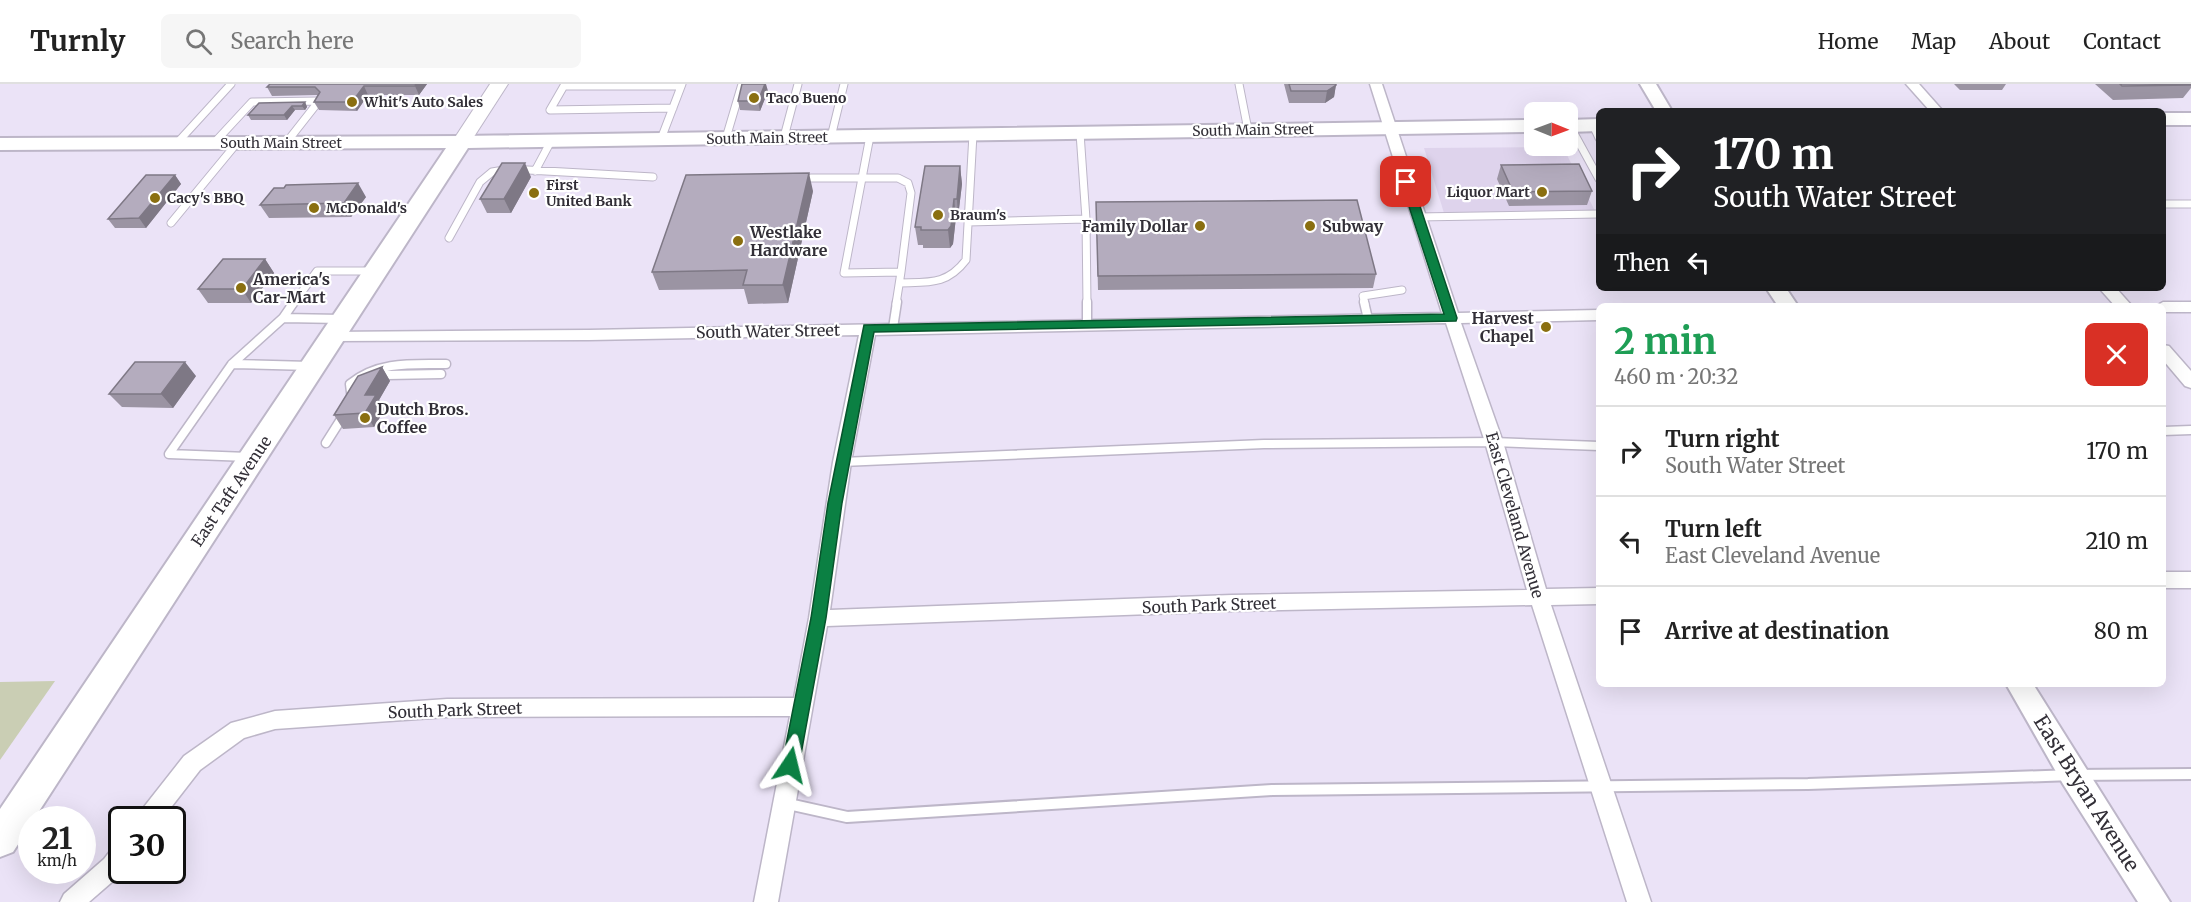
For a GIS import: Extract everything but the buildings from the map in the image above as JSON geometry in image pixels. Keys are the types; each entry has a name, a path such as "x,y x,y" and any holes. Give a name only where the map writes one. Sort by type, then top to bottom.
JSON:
{"main road":[{"path":"461,142 499,84"},
{"path":"2166,119 2191,119"},
{"name":"South Main Street","path":"0,144 551,141 1524,126"},
{"path":"1578,127 1596,129"},
{"name":"East Taft Avenue","path":"0,840 461,142"}],"street":[{"name":"East Cleveland Avenue","path":"1376,84 1417,217 1494,442 1539,598 1639,902"},
{"path":"1648,84 1662,108"},
{"path":"1912,84 1934,108"},
{"path":"2110,291 2121,303"},
{"path":"2166,307 2191,307"},
{"name":"South Water Street","path":"339,327 589,335 1596,315"},
{"path":"766,902 819,618 842,462 868,328"},
{"path":"2166,353 2191,382"},
{"path":"2166,580 2191,580"},
{"name":"South Park Street","path":"819,618 1232,603 1596,596"},
{"name":"East Bryan Avenue","path":"2021,687 2073,775 2155,902"},
{"name":"South Park Street","path":"158,806 192,763 238,730 275,720 447,708 801,707"},
{"path":"72,902 108,870"}],"lane":[{"path":"177,143 231,84"},
{"path":"726,138 742,84"},
{"path":"784,137 798,84"},
{"path":"831,136 844,84"},
{"path":"1239,84 1248,130"},
{"path":"661,139 682,85 564,85 550,110 673,108"},
{"path":"214,143 252,102 319,101 286,143"},
{"path":"1080,133 1086,219 1087,324"},
{"path":"900,283 948,279 957,274 966,260 973,134"},
{"path":"870,136 844,273 901,272"},
{"path":"536,171 551,141"},
{"path":"1578,142 1596,174"},
{"path":"171,223 237,143"},
{"path":"449,238 480,182 492,172 510,169 653,177"},
{"path":"811,178 898,178 907,181 910,185 893,328"},
{"path":"2166,204 2191,204"},
{"path":"1417,217 1596,214"},
{"path":"968,222 1086,219"},
{"path":"254,458 169,454 232,364 283,318 317,271 376,271"},
{"path":"1368,319 1363,296 1402,290"},
{"path":"283,318 339,327"},
{"path":"232,364 314,366"},
{"path":"352,400 350,384 356,377 380,366 446,364"},
{"path":"326,443 361,386 387,375 441,375"},
{"path":"2166,431 2191,430"},
{"path":"842,462 1264,444 1494,442 1596,446"},
{"path":"784,803 847,817 1272,790 1808,784 2073,775 2191,774"}],"shaded area":[{"path":"1524,147 1524,156 1568,156 1595,211 1444,213 1424,148"}],"green space":[{"path":"55,681 0,760 0,682"}],"place":[{"name":"Taco Bueno","path":"754,98"},
{"name":"Whit's Auto Sales","path":"352,102"},
{"name":"Liquor Mart","path":"1542,192"},
{"name":"First United Bank","path":"534,193"},
{"name":"Cacy's BBQ","path":"155,198"},
{"name":"McDonald's","path":"314,208"},
{"name":"Braum's","path":"938,215"},
{"name":"Family Dollar","path":"1200,226"},
{"name":"Subway","path":"1310,226"},
{"name":"Westlake Hardware","path":"738,241"},
{"name":"America's Car-Mart","path":"241,288"},
{"name":"Harvest Chapel","path":"1546,327"},
{"name":"Dutch Bros. Coffee","path":"365,418"}],"route":[{"path":"790,765 819,618 835,503 868,328 1451,318 1406,182"}]}
